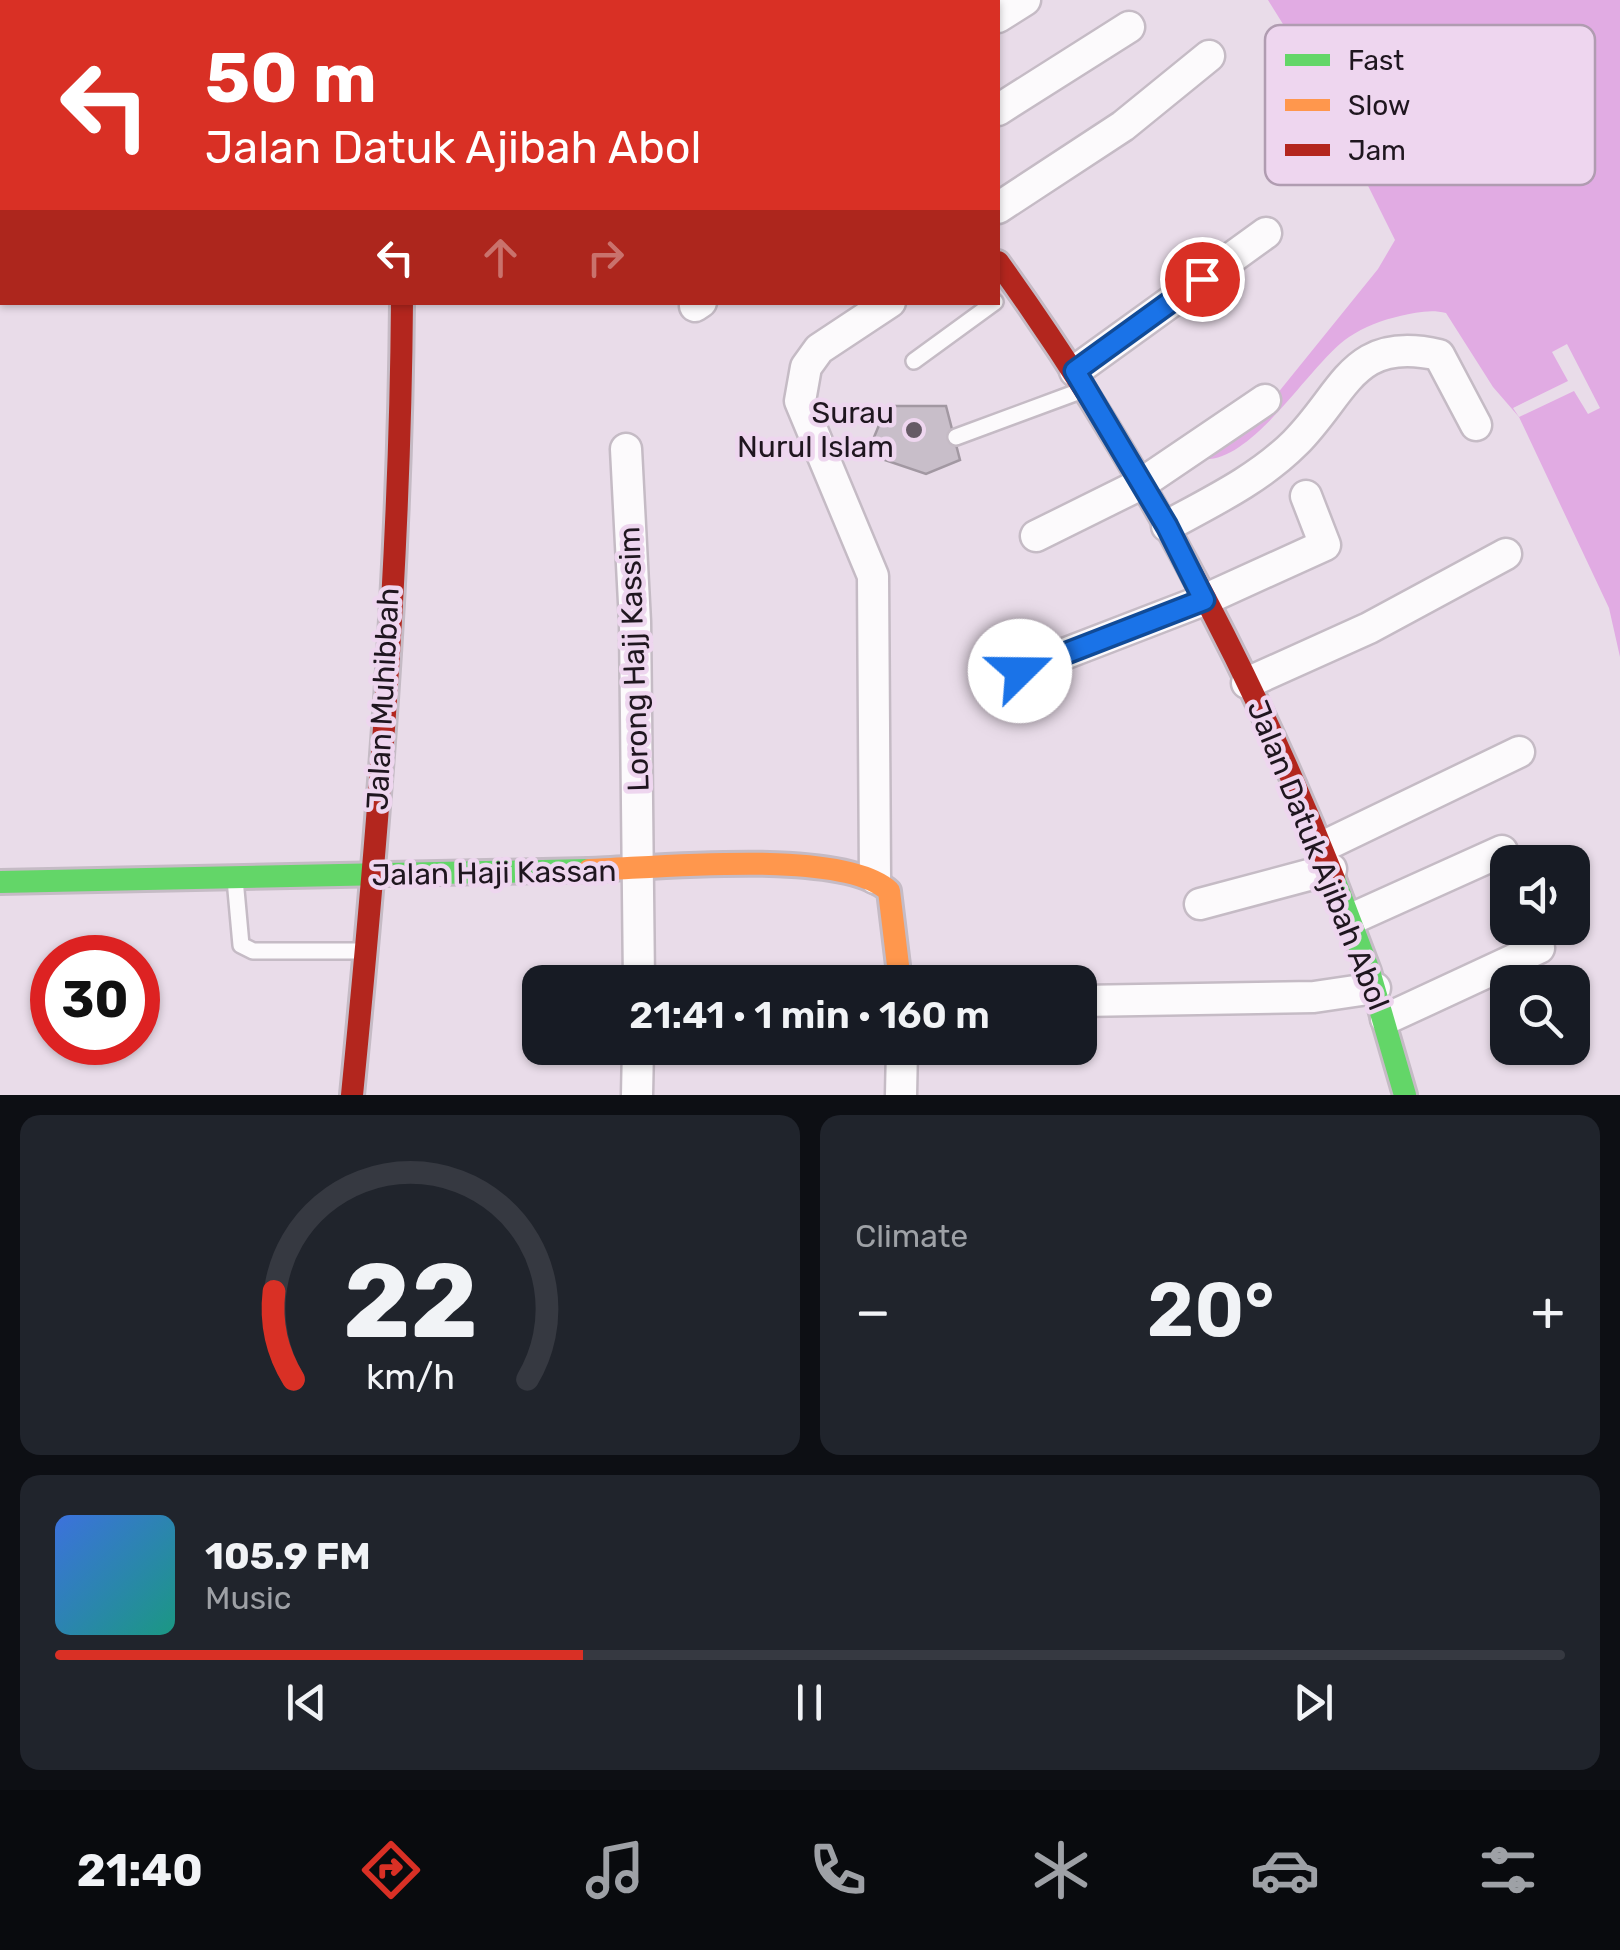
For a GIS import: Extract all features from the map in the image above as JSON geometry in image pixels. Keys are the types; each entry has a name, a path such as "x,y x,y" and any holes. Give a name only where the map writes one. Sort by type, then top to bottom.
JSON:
{"main road":[{"name":"Jalan Datuk Ajibah Abol","path":"1003,297 1081,380 1167,526 1248,683 1326,858 1386,1018 1406,1095"},
{"name":"Jalan Muhibbah","path":"352,1095 374,876 401,409 402,305"},
{"name":"Jalan Haji Kassan","path":"0,882 819,865 875,878"},
{"path":"875,878 889,891 898,965"}],"street":[{"path":"1000,16 1024,0"},
{"path":"1000,109 1130,26"},
{"path":"1000,207 1123,126 1208,56"},
{"path":"1081,380 1266,233"},
{"path":"875,878 876,592 800,401 806,366 819,349 885,305"},
{"path":"1167,526 1244,483 1296,442 1359,366 1383,352 1412,349 1440,355 1476,426"},
{"path":"1036,536 1141,484 1265,400"},
{"name":"Lorong Hajj Kassim","path":"626,449 640,870 638,965"},
{"path":"1020,671 1204,600 1324,545 1306,496"},
{"path":"1248,683 1369,628 1506,554"},
{"path":"1200,904 1326,858 1519,752"},
{"path":"1349,920 1490,856"},
{"path":"1386,1018 1538,948"},
{"path":"1097,1001 1314,996 1375,988"},
{"path":"637,1095 638,1065"},
{"path":"901,1095 902,1065"}],"lane":[{"path":"914,361 992,305"},
{"path":"956,437 1081,380"},
{"path":"235,879 241,944 254,951 367,951"}],"shaded area":[{"path":"1268,0 1620,0 1620,657 1609,608 1519,417 1493,387 1446,313 1428,311 1400,316 1355,333 1241,446 1221,456 1202,459 1277,394 1378,269 1395,240 1368,185 1595,185 1595,25 1284,25"}],"pier":[{"path":"1567,344 1600,408 1588,414 1574,391 1519,417 1513,408 1568,381 1552,352"}],"building":[{"name":"Surau Nurul Islam","path":"887,406 946,406 960,460 926,474 867,454"}],"traffic: fast":[{"path":"0,882 589,870"},
{"path":"1334,879 1369,971 1405,1095"}],"traffic: slow":[{"path":"589,870 701,864 792,865 866,878 889,891 898,965"}],"traffic: jam":[{"path":"1000,265 1096,408 1185,560 1264,718 1334,879"},
{"path":"352,1095 386,699 402,305"}],"place":[{"name":"Surau Nurul Islam","path":"914,430"}],"route":[{"path":"1020,671 1204,600 1167,526 1075,371 1202,279"}]}
